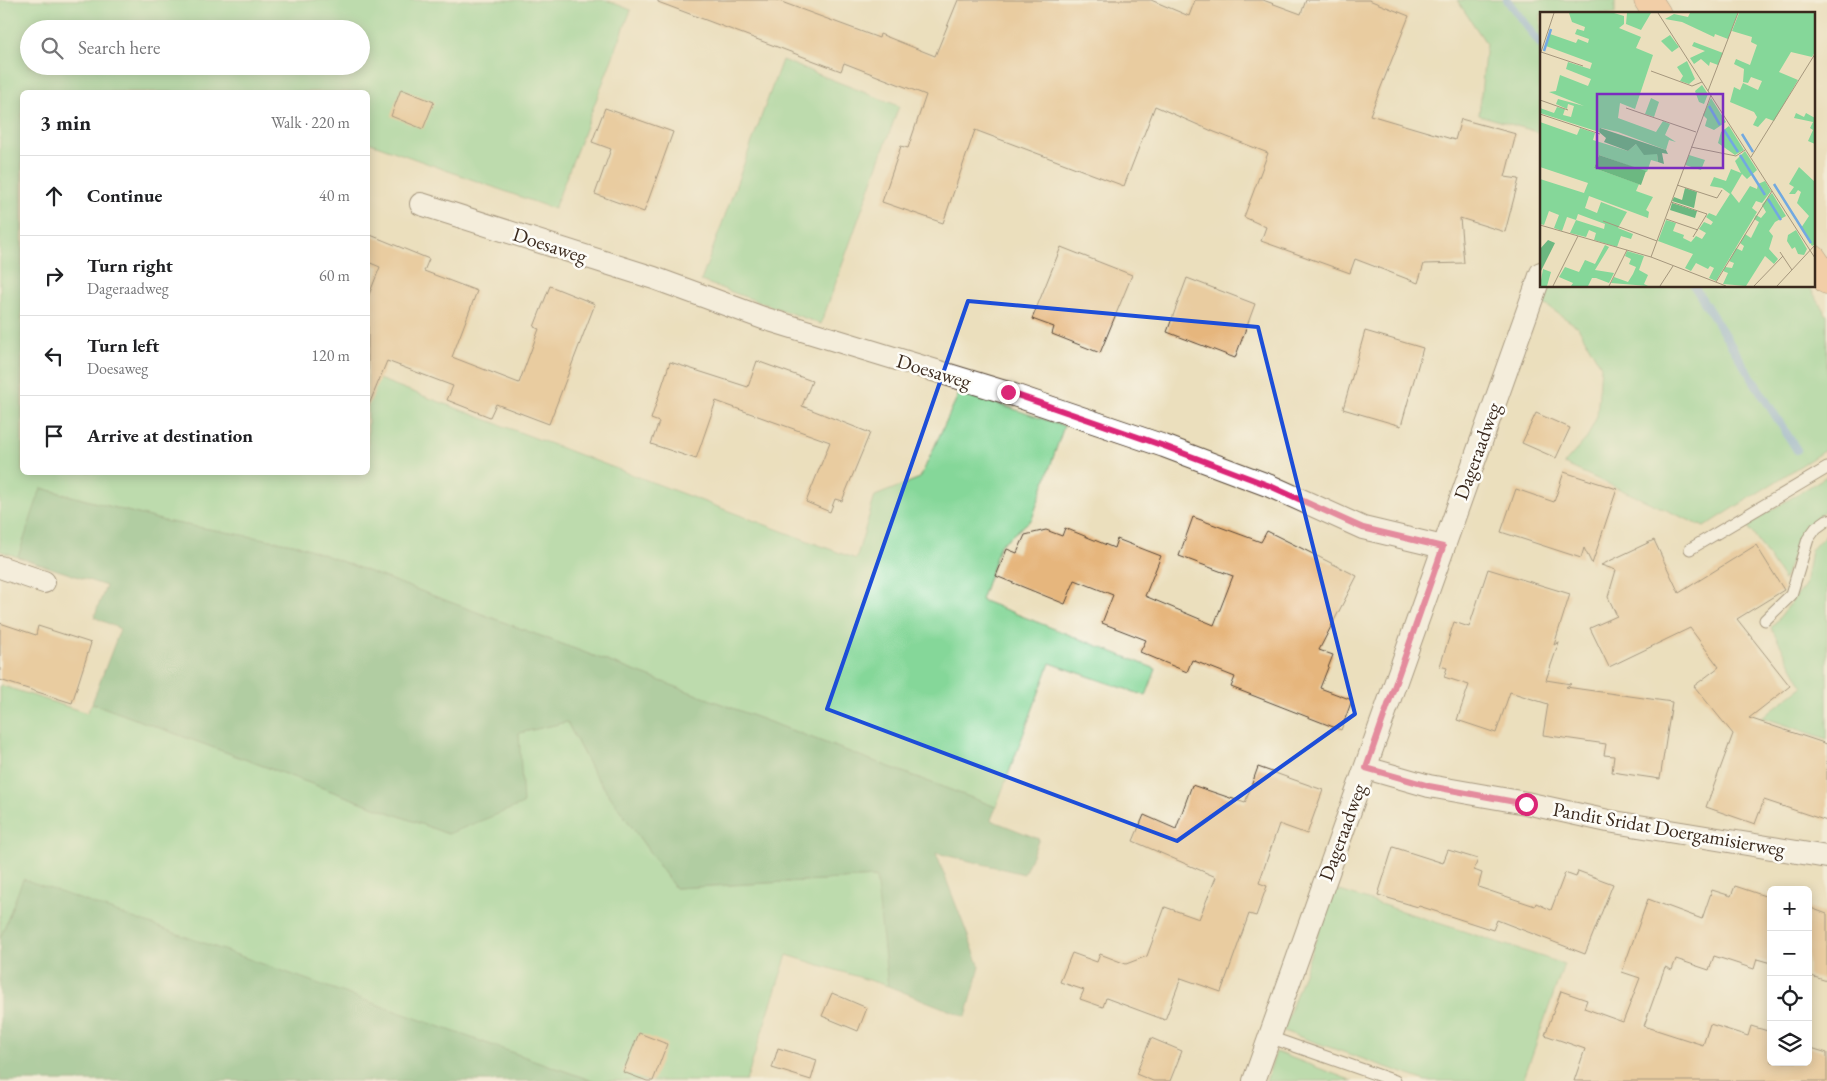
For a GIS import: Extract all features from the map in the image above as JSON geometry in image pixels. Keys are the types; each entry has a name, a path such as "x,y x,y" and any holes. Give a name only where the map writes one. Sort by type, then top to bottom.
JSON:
{"main road":[{"path":"1814,260 1827,280"}],"street":[{"name":"Doesaweg","path":"422,204 654,278 763,318 1008,392 1164,446 1270,486 1363,528 1443,547"},
{"name":"Dageraadweg","path":"1254,1081 1540,276"},
{"path":"0,567 44,582"},
{"name":"Pandit Sridat Doergamisierweg","path":"1366,768 1429,786 1608,821 1827,857"}],"lane":[{"path":"1690,549 1827,468"},
{"path":"1765,620 1792,595 1808,539 1816,528 1827,520"},
{"path":"1269,1037 1395,1081"}],"highlighted area":[{"path":"968,301 1258,327 1355,714 1177,841 827,709"}],"green space":[{"path":"0,0 606,0 631,10 554,209 370,143 370,90 20,90 20,475 370,475 370,376 856,559 875,496 920,478 960,391 1064,426 1032,519 1000,545 981,600 1156,669 1146,696 1050,663 996,807 298,545 164,521 42,488 18,557 0,551"},
{"path":"1457,0 1615,0 1615,12 1540,12 1540,133 1479,115 1486,43"},
{"path":"782,60 899,106 821,324 701,281"},
{"path":"1549,288 1810,288 1827,316 1827,449 1704,527 1564,464 1587,438 1597,416 1601,366 1578,327 1544,304"},
{"path":"1827,476 1827,509 1804,532 1795,549 1784,580 1747,525"},
{"path":"41,488 164,521 298,545 996,807 991,820 1039,839 1024,874 936,853 980,967 966,1017 888,986 876,877 675,888 593,772 567,722 519,733 523,804 448,834 92,703 120,629 94,617 106,586 18,557"},
{"path":"1827,533 1827,739 1762,717 1803,686 1771,628 1805,585 1811,550"},
{"path":"0,685 87,713 92,703 448,834 519,733 567,722 593,772 675,888 877,877 888,986 787,955 746,1081 593,1081 23,880 0,939"},
{"path":"23,879 593,1081 0,1081 0,939"},
{"path":"1334,889 1564,964 1523,1081 1426,1081 1283,1031"},
{"path":"1276,1052 1353,1081 1266,1081"}],"building":[{"path":"658,0 776,0 879,38 880,34 935,56 958,0 1151,0 1189,16 1195,0 1263,0 1301,14 1306,0 1369,0 1409,16 1370,115 1455,140 1461,119 1516,134 1505,177 1519,179 1505,232 1460,218 1464,263 1424,264 1418,283 1355,259 1350,273 1261,241 1266,227 1244,217 1268,153 1155,106 1124,186 975,130 943,223 882,202 901,146 908,148 926,95 844,63 841,71 658,2"},
{"path":"401,89 434,102 423,129 391,116"},
{"path":"605,108 673,132 644,212 595,194 611,149 592,142"},
{"path":"370,235 429,259 424,271 477,291 452,357 519,383 539,329 534,327 550,286 595,304 549,424 496,404 490,417 447,400 453,386 387,361 370,402 370,292 380,267 370,263"},
{"path":"1061,247 1132,275 1100,353 1052,334 1054,327 1032,319"},
{"path":"1187,278 1255,304 1235,358 1167,332"},
{"path":"1365,331 1423,348 1401,426 1343,409"},
{"path":"757,361 812,381 802,406 870,433 842,501 835,499 830,512 806,502 830,442 716,401 696,459 651,444 659,422 651,419 670,362 748,387"},
{"path":"1536,413 1570,428 1556,458 1522,443"},
{"path":"1564,472 1617,489 1592,564 1584,548 1581,558 1501,532 1516,489 1554,502"},
{"path":"1193,517 1261,542 1267,531 1357,576 1319,650 1333,655 1320,688 1352,700 1341,730 1231,687 1235,677 1192,660 1187,672 1140,652 1146,640 1102,623 1113,595 1075,580 1065,604 996,576 1007,549 1017,553 1025,535 1046,530 1062,536 1065,528 1114,548 1117,539 1161,556 1145,596 1214,625 1233,576 1179,556"},
{"path":"1654,540 1679,593 1756,545 1784,590 1737,619 1790,686 1749,718 1827,744 1827,821 1764,800 1755,824 1706,807 1733,734 1694,686 1719,667 1690,628 1609,667 1590,628 1617,616 1608,597 1616,570 1601,565"},
{"path":"1488,569 1570,594 1554,645 1559,642 1546,680 1571,684 1566,687 1672,702 1660,779 1612,772 1614,756 1604,755 1606,744 1543,735 1548,704 1510,692 1496,733 1457,720 1469,685 1444,677 1447,668 1440,666 1454,622 1469,627"},
{"path":"0,623 36,635 38,626 91,643 72,703 0,680"},
{"path":"1258,767 1323,790 1307,834 1279,824 1259,883 1267,886 1256,916 1249,914 1221,992 1181,978 1165,1020 1106,998 1103,1007 1080,999 1084,990 1060,982 1072,953 1097,962 1100,954 1126,964 1147,956 1165,907 1199,919 1216,877 1133,841 1144,815 1176,829 1192,785 1245,803"},
{"path":"1393,847 1443,863 1448,850 1478,859 1474,870 1482,873 1478,887 1535,906 1536,903 1551,910 1565,873 1576,877 1578,871 1613,884 1585,954 1497,920 1493,930 1378,895"},
{"path":"1735,886 1767,897 1767,962 1757,959 1754,969 1714,956 1709,970 1676,959 1672,970 1665,967 1644,1026 1703,1045 1710,1024 1748,1036 1751,1026 1767,1031 1767,1066 1812,1066 1812,1048 1827,1053 1827,1081 1574,1081 1585,1049 1545,1035 1561,991 1587,1000 1584,1008 1623,1022 1640,978 1622,972 1648,899 1702,919 1712,890 1731,896"},
{"path":"1812,908 1827,914 1827,981 1812,976"},
{"path":"832,993 867,1008 858,1031 822,1016"},
{"path":"639,1033 667,1044 653,1081 647,1081 623,1072"},
{"path":"1151,1038 1182,1051 1170,1081 1153,1081 1136,1074"},
{"path":"778,1048 817,1060 811,1080 772,1068"}],"waterway":[{"path":"1507,0 1540,44"},
{"path":"1695,288 1797,450"}],"route":[{"path":"1008,392 1164,446 1270,486 1363,528 1443,547 1366,768 1429,786 1526,804"}]}
